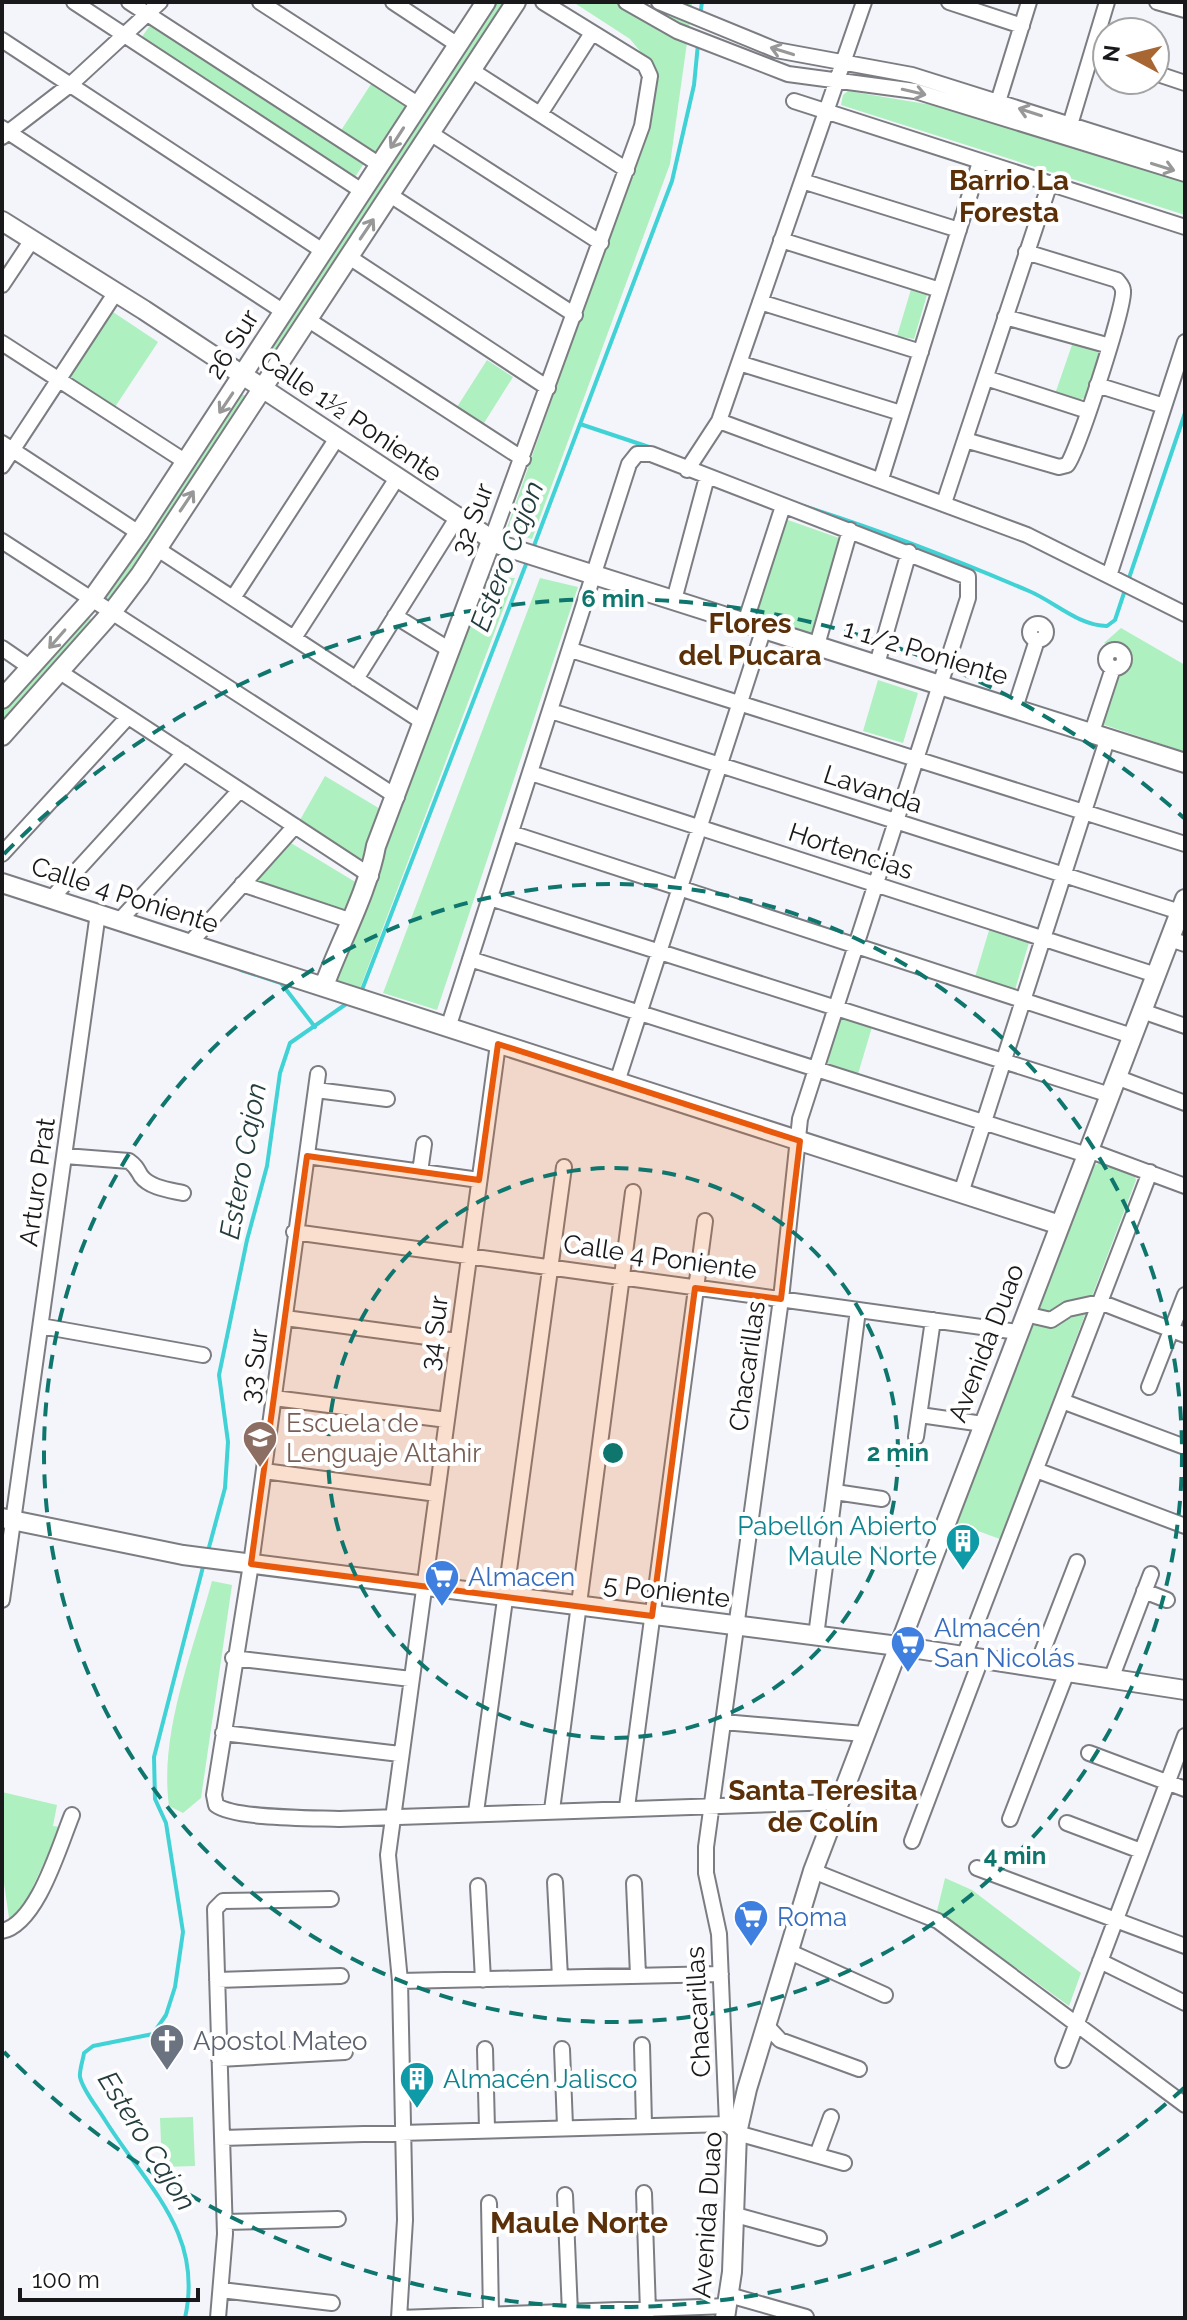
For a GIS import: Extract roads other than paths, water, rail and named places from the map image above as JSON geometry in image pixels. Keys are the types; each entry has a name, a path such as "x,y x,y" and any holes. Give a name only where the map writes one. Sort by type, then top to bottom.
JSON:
{"street":[{"path":"74,2 362,191"},
{"path":"129,2 380,165"},
{"path":"160,2 127,36 71,84 5,133 284,312"},
{"path":"260,2 419,105"},
{"path":"393,2 458,45"},
{"name":"26 Sur","path":"2,699 92,599 139,533 486,2"},
{"name":"26 Sur","path":"2,736 112,612 516,2"},
{"path":"540,114 592,33 543,2"},
{"path":"626,2 677,31 788,74 915,91 1185,174"},
{"path":"659,2 776,50 912,75 1185,161"},
{"path":"691,464 719,421 864,2"},
{"path":"949,2 1022,26"},
{"path":"998,102 1029,2"},
{"path":"1157,2 1185,10"},
{"name":"32 Sur","path":"333,989 349,920 371,876 376,846 523,459 645,114 650,76 645,65 592,33"},
{"path":"2,40 323,251"},
{"path":"1070,125 1091,57"},
{"path":"471,70 627,170"},
{"path":"794,101 1185,227"},
{"path":"430,133 601,243"},
{"path":"881,479 980,162"},
{"path":"802,181 959,230"},
{"path":"944,503 1050,183"},
{"path":"390,195 575,315"},
{"name":"Calle 1½ Poniente","path":"2,221 116,292 491,541 560,564"},
{"path":"2,285 32,240"},
{"path":"781,240 940,290"},
{"path":"965,440 1063,467 1071,462 1110,346 1123,299 1121,285 1111,278 1026,252"},
{"path":"349,257 548,388"},
{"path":"2,466 7,447 58,380 116,292"},
{"path":"760,302 921,352"},
{"path":"1005,317 1110,346"},
{"path":"307,319 523,459"},
{"path":"1114,578 1185,342"},
{"path":"2,343 186,462"},
{"path":"739,363 901,413"},
{"path":"986,378 1088,411"},
{"path":"1097,385 1164,406"},
{"path":"719,421 1027,535 1185,614"},
{"path":"233,598 337,438"},
{"path":"7,447 139,533"},
{"path":"877,664 909,552 707,477 691,464 651,454 637,454 629,464 448,1028 1060,1225"},
{"path":"674,600 707,477"},
{"path":"294,638 397,478"},
{"path":"617,1082 739,703 783,506"},
{"path":"356,679 457,518"},
{"path":"817,645 850,530"},
{"path":"2,541 397,797"},
{"path":"156,548 424,723"},
{"name":"Chacarillas","path":"732,2129 718,1922 705,1863 781,1299 800,1119 968,598 968,577 909,552"},
{"name":"1 1/2 Poniente","path":"560,564 1185,763"},
{"path":"395,616 450,650"},
{"path":"1015,708 1037,640"},
{"path":"2,648 31,668"},
{"path":"571,650 1185,844"},
{"path":"961,1193 1084,812 1113,668"},
{"path":"60,672 371,876"},
{"name":"Lavanda","path":"551,711 1063,875 1182,905"},
{"path":"2,854 128,717"},
{"path":"51,899 184,753"},
{"name":"Hortencias","path":"531,773 1156,975"},
{"path":"120,920 240,790"},
{"path":"190,943 295,826"},
{"path":"511,833 1132,1036"},
{"name":"Calle 4 Poniente","path":"2,883 448,1028"},
{"path":"242,884 349,920"},
{"path":"490,898 1003,1061 1185,1103"},
{"name":"Avenida Duao","path":"727,2306 732,2214 732,2129 767,2026 813,1871 1132,1036 1156,975 1177,942 1182,905"},
{"name":"Arturo Prat","path":"2,1600 7,1519 41,1326 98,913"},
{"path":"470,959 1088,1152 1185,1186"},
{"path":"1142,1011 1185,1026"},
{"name":"34 Sur","path":"399,2318 405,2243 404,2132 396,1907 388,1860 391,1818 498,1044"},
{"name":"33 Sur","path":"318,1074 251,1564 233,1658 214,1795 216,1805 226,1810 283,1817 391,1818"},
{"path":"316,1090 387,1099"},
{"path":"420,1172 424,1144"},
{"path":"65,1156 129,1161 137,1167 142,1178 157,1187 183,1193"},
{"path":"307,1156 479,1180"},
{"path":"476,1812 564,1167"},
{"path":"912,1841 1036,1470 1150,1172"},
{"path":"552,1810 633,1192"},
{"path":"627,1807 705,1221"},
{"name":"Calle 4 Poniente","path":"294,1232 1018,1332"},
{"path":"1149,1387 1178,1333 1185,1295"},
{"path":"1025,1314 1051,1320 1068,1309 1100,1302 1178,1333"},
{"path":"816,1636 858,1310"},
{"path":"285,1318 457,1341"},
{"path":"916,1437 933,1320"},
{"path":"41,1326 203,1355"},
{"path":"274,1398 447,1420"},
{"path":"1062,1401 1185,1447"},
{"path":"920,1415 983,1424"},
{"path":"1036,1470 1185,1526"},
{"path":"264,1471 437,1494"},
{"path":"835,1492 882,1499"},
{"name":"5 Poniente","path":"7,1519 183,1555 898,1646 1185,1690"},
{"path":"1036,1668 1077,1562"},
{"path":"1111,1679 1151,1574"},
{"path":"1144,1591 1167,1600"},
{"path":"233,1658 411,1679"},
{"path":"1010,1819 1067,1672"},
{"path":"723,1722 864,1734"},
{"path":"223,1733 400,1754"},
{"path":"1063,2060 1185,1736"},
{"path":"1089,1753 1185,1789"},
{"path":"391,1818 476,1812 838,1802"},
{"path":"2,1931 13,1929 23,1921 37,1897 72,1815"},
{"path":"1067,1823 1141,1851"},
{"path":"977,1868 1185,1946"},
{"path":"813,1871 938,1921 1185,2105"},
{"path":"555,1882 560,1977"},
{"path":"634,1883 638,1975"},
{"path":"478,1886 483,1980"},
{"path":"218,2318 225,2222 217,1980 218,1903 331,1899"},
{"path":"790,1952 885,1995"},
{"path":"1100,1961 1185,2003"},
{"path":"400,1981 721,1974"},
{"path":"217,1980 341,1976"},
{"path":"767,2026 780,2040 859,2069"},
{"path":"642,2045 644,2124"},
{"path":"485,2049 487,2129"},
{"path":"562,2049 565,2126"},
{"path":"219,2059 345,2052"},
{"path":"817,2155 831,2117"},
{"path":"222,2138 644,2124 732,2129 844,2163"},
{"path":"644,2193 648,2311"},
{"path":"565,2195 570,2313"},
{"path":"489,2203 491,2315"},
{"path":"732,2214 819,2238"},
{"path":"225,2222 338,2219"},
{"path":"221,2290 332,2303"},
{"path":"399,2318 727,2306 806,2317"}],"waterway":[{"name":"Estero Cajon","path":"700,16 702,2"},
{"name":"Estero Cajon","path":"532,551 672,181 694,85 698,44"},
{"path":"1128,581 1185,413"},
{"path":"580,424 649,447"},
{"path":"803,506 973,568 1029,591 1077,618 1097,625 1107,626 1115,620 1125,590"},
{"name":"Estero Cajon","path":"360,995 528,559"},
{"path":"241,970 281,983 315,1027"},
{"name":"Estero Cajon","path":"208,1551 225,1488 228,1442 219,1375 247,1240 267,1166 280,1073 290,1043 349,1002"},
{"name":"Estero Cajon","path":"185,2318 189,2288 179,2236 154,2190 87,2094 80,2075 84,2053 93,2046 153,2034 166,2015 175,1987 183,1932 166,1823 155,1799 154,1757 204,1563"}],"place":[{"name":"Escuela de Lenguaje Altahir","path":"260,1469"},
{"name":"Pabellón Abierto Maule Norte","path":"963,1572"},
{"name":"Almacen","path":"442,1608"},
{"name":"Almacén San Nicolás","path":"908,1674"},
{"name":"Roma","path":"751,1948"},
{"name":"Apostol Mateo","path":"167,2072"},
{"name":"Almacén Jalisco","path":"417,2110"}],"district":[{"name":"Barrio La Foresta","path":"1009,196"},
{"name":"Flores del Pucara","path":"750,639"},
{"name":"Santa Teresita de Colín","path":"823,1806"},
{"name":"Maule Norte","path":"579,2222"}]}
